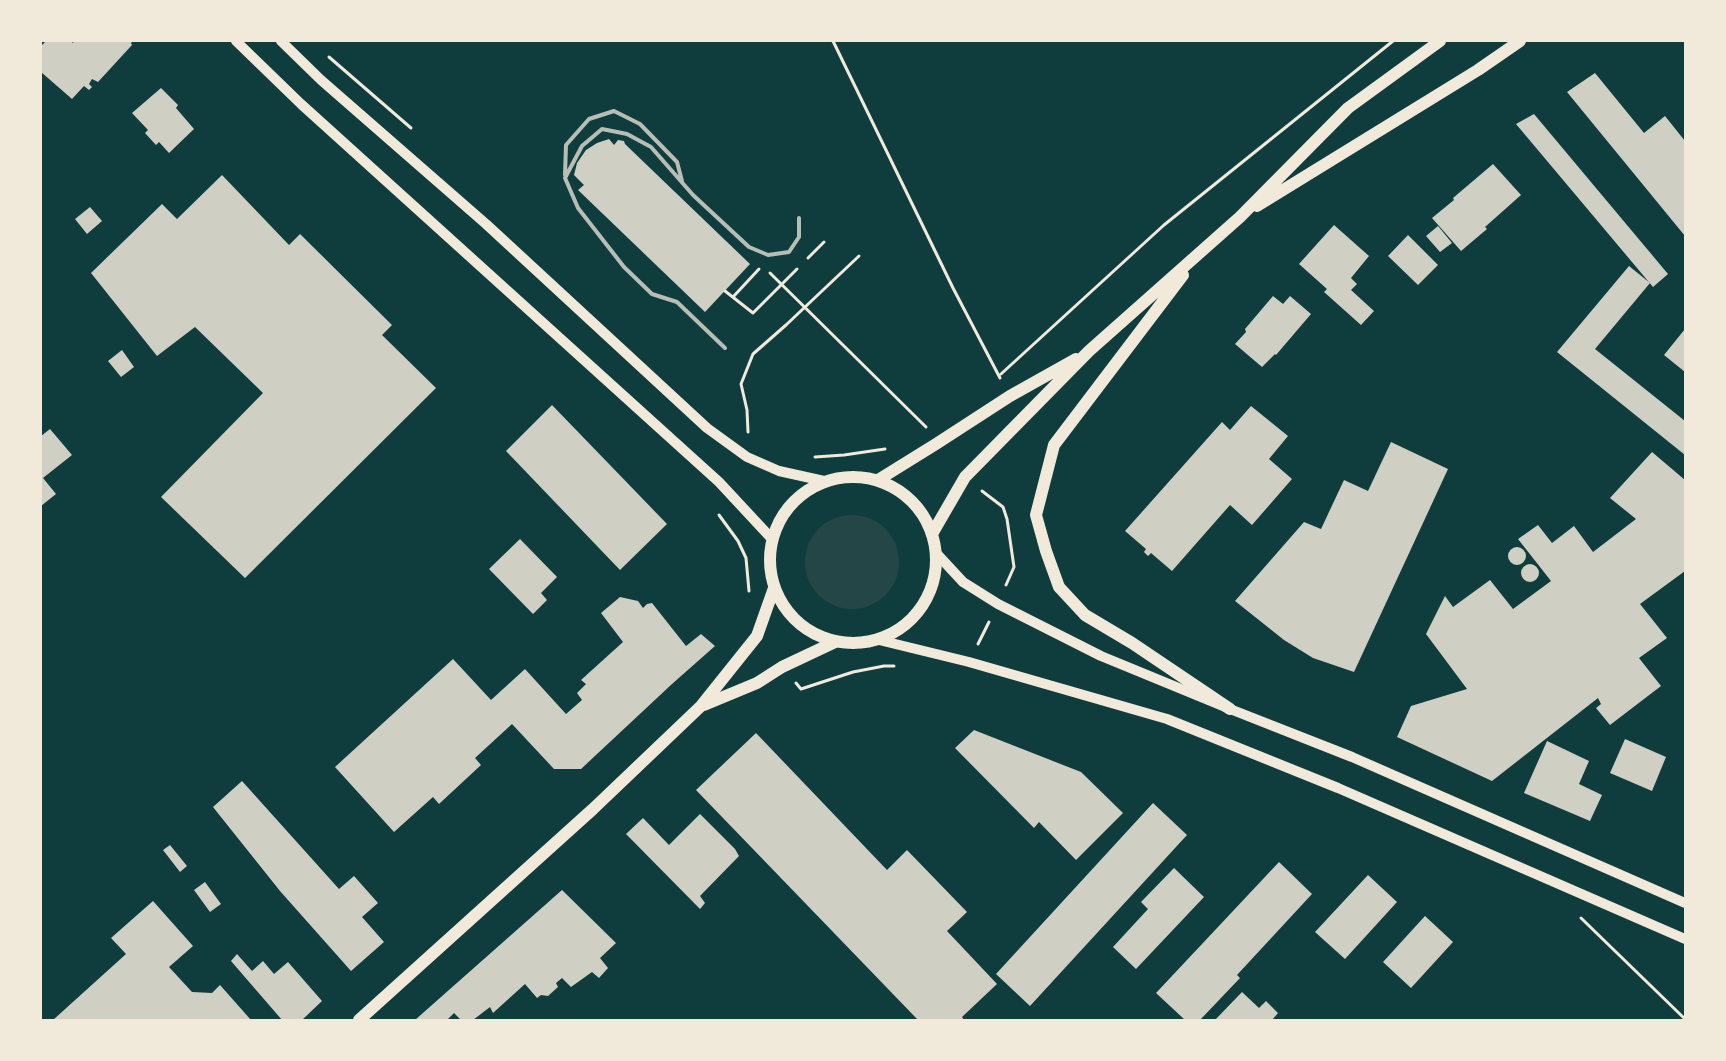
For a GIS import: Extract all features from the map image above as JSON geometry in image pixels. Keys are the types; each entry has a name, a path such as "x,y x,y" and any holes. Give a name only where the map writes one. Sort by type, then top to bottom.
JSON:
{"main road":[{"path":"236,41 300,104 728,490 772,539"},
{"path":"281,41 321,80 486,224 706,428 747,457 779,472 824,481"},
{"path":"932,534 965,477 1089,351 1240,217 1348,108 1440,41"},
{"path":"1240,217 1478,70 1520,41"},
{"path":"1198,255 1054,445 1036,515 1059,587 1085,616 1132,643 1230,709"},
{"path":"878,480 1010,396 1089,351"},
{"path":"851,476 878,480 902,492 920,510 932,534 937,554 935,579 925,602 910,622 879,640 863,643 835,642 809,632 788,613 774,588 769,564 772,539 783,514 800,494 824,481 851,476"},
{"path":"937,554 962,582 998,604 1101,656 1352,757 1685,903"},
{"path":"359,1020 593,809 701,706 757,636 774,588"},
{"path":"879,640 970,662 1167,719 1338,788 1685,939"},
{"path":"701,706 757,683 782,667 835,642"}],"lane":[{"path":"682,183 678,162 640,124 614,111 589,119 566,144 565,178 578,208 624,267 652,294 677,302 725,348"},
{"path":"565,178 582,146 602,129 626,134 651,146 693,195 749,247 768,255 789,252 799,237 799,218"}],"path":[{"path":"833,41 953,288 1010,396"},
{"path":"992,382 1164,225 1393,41"},
{"path":"326,54 412,129"},
{"path":"804,262 824,242"},
{"path":"748,441 747,410 741,384 753,354 859,256"},
{"path":"733,297 762,265"},
{"path":"725,291 753,313 798,268"},
{"path":"769,272 926,427 936,444"},
{"path":"918,431 933,422"},
{"path":"811,457 844,455 886,449"},
{"path":"965,477 1003,507 1007,519 1014,567 970,662"},
{"path":"728,490 710,503 738,541 746,558 750,598"},
{"path":"782,667 802,689 852,672 884,666 900,666"},
{"path":"1577,914 1685,1019"}],"shaded area":[{"path":"852,515 870,519 885,529 895,544 899,562 895,580 885,595 870,605 852,609 834,605 819,595 809,580 805,562 809,544 819,529 834,519"}],"building":[{"path":"46,41 71,41 73,43 74,41 133,41 132,45 98,82 92,79 89,84 92,87 89,90 84,86 72,99 41,72 41,46"},
{"path":"1595,73 1644,133 1665,116 1685,141 1685,236 1567,92"},
{"path":"161,88 178,105 176,108 194,129 169,153 159,142 156,145 145,133 148,130 132,113"},
{"path":"1534,114 1668,274 1653,287 1516,124"},
{"path":"609,139 614,145 618,140 624,141 750,264 705,312 578,190 584,185 574,175 577,163 586,150 597,143"},
{"path":"1493,164 1521,195 1485,227 1487,229 1461,251 1432,218"},
{"path":"222,175 289,245 300,234 392,325 382,335 436,388 245,578 161,497 263,393 195,327 157,356 91,273 162,204 177,219"},
{"path":"90,207 102,221 87,234 75,219"},
{"path":"1334,225 1369,256 1351,278 1357,284 1351,290 1374,311 1361,325 1324,292 1327,289 1299,264"},
{"path":"1438,226 1452,243 1440,252 1426,236"},
{"path":"1408,235 1438,265 1418,285 1388,256"},
{"path":"1629,266 1650,283 1595,349 1685,421 1685,455 1557,352"},
{"path":"1273,296 1283,304 1290,296 1311,314 1276,355 1262,367 1235,344"},
{"path":"1685,329 1685,372 1664,355"},
{"path":"122,350 134,367 121,377 108,361"},
{"path":"552,405 667,524 620,570 506,451"},
{"path":"1251,406 1288,436 1269,459 1292,479 1252,525 1230,505 1172,571 1151,553 1148,556 1144,552 1146,549 1125,531 1222,422 1230,430"},
{"path":"50,429 72,455 43,478 56,494 41,506 41,436"},
{"path":"1391,442 1448,469 1354,672 1313,658 1284,640 1235,601 1304,522 1321,529 1344,480 1368,491"},
{"path":"1652,452 1685,480 1685,571 1640,604 1667,638 1639,658 1661,686 1610,725 1596,708 1601,704 1598,698 1492,781 1397,737 1411,706 1467,689 1426,634 1445,596 1453,607 1490,580 1513,609 1551,581 1518,539 1538,525 1552,543 1574,526 1593,552 1636,519 1610,498"},
{"path":"520,539 557,577 541,593 547,600 533,614 489,569"},
{"path":"1517,547 1523,550 1526,556 1523,562 1517,565 1511,562 1508,556 1511,550"},
{"path":"1530,564 1536,567 1539,573 1536,579 1530,582 1524,579 1521,573 1524,567"},
{"path":"620,597 638,601 643,608 647,604 652,603 686,646 701,634 715,646 581,769 554,769 512,724 475,758 481,765 439,804 433,797 394,832 335,767 453,659 491,700 525,669 566,714 582,700 577,693 586,684 581,680 623,642 601,613"},
{"path":"974,730 1081,772 1123,813 1076,860 1039,822 1034,828 955,748"},
{"path":"756,733 887,870 907,850 967,912 947,931 997,984 962,1017 964,1020 918,1020 696,790"},
{"path":"1625,739 1666,757 1652,791 1610,773"},
{"path":"1547,741 1589,761 1579,784 1602,795 1590,821 1524,793"},
{"path":"242,781 339,889 354,876 378,903 362,917 384,942 351,971 280,891 213,807"},
{"path":"1153,803 1187,835 1030,1006 996,974"},
{"path":"700,814 735,849 739,856 700,896 705,903 700,909 626,834 643,818 669,845"},
{"path":"170,845 187,866 180,872 163,850"},
{"path":"1279,862 1312,894 1237,975 1240,978 1200,1020 1185,1020 1156,993"},
{"path":"1174,868 1204,897 1136,969 1113,947 1148,909 1141,902"},
{"path":"1368,875 1397,902 1345,959 1315,932"},
{"path":"205,882 221,904 210,912 194,890"},
{"path":"562,890 616,943 600,958 608,968 599,978 592,972 571,987 562,978 556,983 558,987 548,996 541,995 537,998 525,984 493,1013 490,1007 473,1020 461,1020 454,1013 447,1020 415,1020"},
{"path":"153,901 193,946 169,967 192,992 212,993 220,985 251,1020 53,1020 126,954 111,938"},
{"path":"1425,916 1453,942 1411,988 1383,962"},
{"path":"237,954 252,971 263,961 274,974 288,962 322,1001 302,1020 282,1020 231,961"},
{"path":"1242,992 1259,1008 1266,1001 1278,1013 1272,1020 1215,1020"}]}
